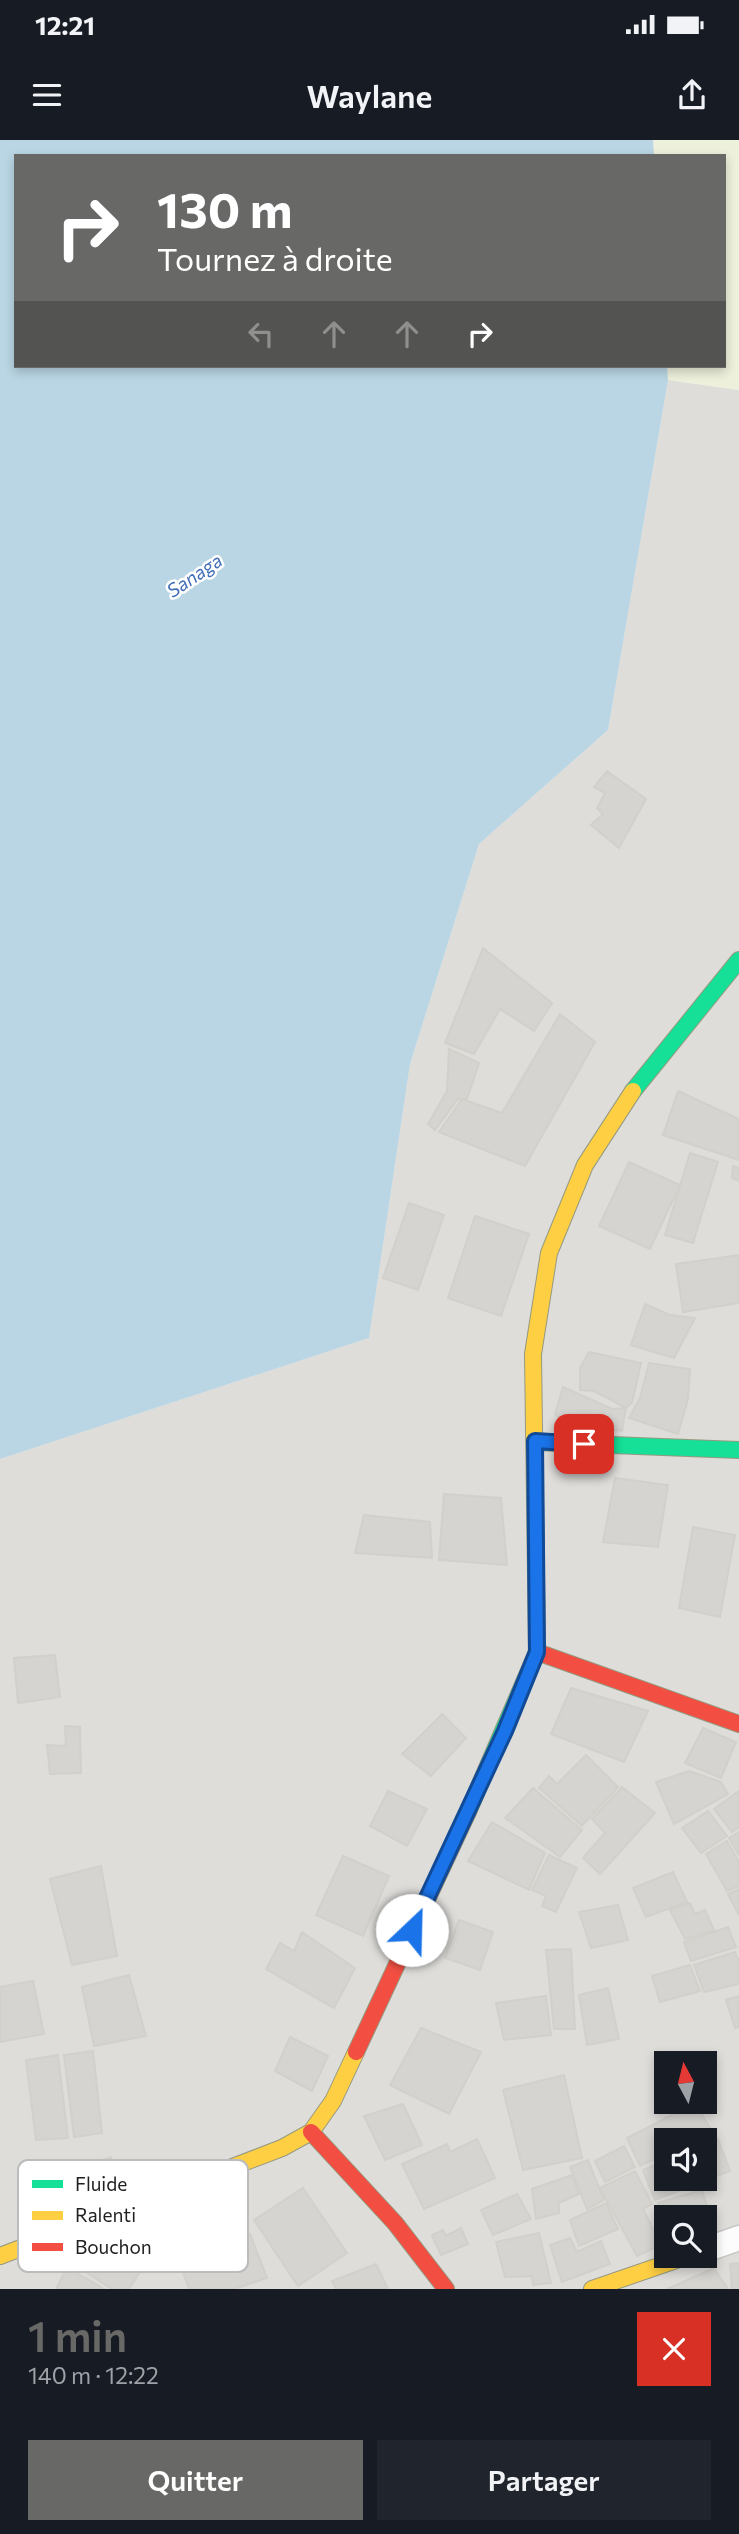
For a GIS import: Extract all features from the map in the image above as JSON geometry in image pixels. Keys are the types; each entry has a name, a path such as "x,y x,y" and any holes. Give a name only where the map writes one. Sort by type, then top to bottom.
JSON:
{"street":[{"path":"248,2161 282,2148 311,2132 333,2101 505,1731 537,1652 533,1354 536,1319 549,1253 565,1208 585,1165 638,1083 739,960"},
{"path":"535,1441 739,1450"},
{"path":"537,1652 739,1724"},
{"path":"311,2132 395,2222 446,2289"},
{"path":"717,2246 739,2238"},
{"path":"0,2256 18,2249"},
{"path":"592,2289 654,2268"}],"shaded area":[{"path":"668,380 739,390 739,2289 0,2289 0,1459 369,1338 410,1064 479,844 608,730"}],"green space":[{"path":"653,140 739,140 739,390 668,380 667,368 726,368 726,154 654,154"}],"water":[{"name":"Sanaga","path":"0,140 653,140 654,154 14,154 14,368 667,368 668,380 608,730 479,844 410,1064 369,1338 0,1459"}],"building":[{"path":"607,771 646,799 619,848 591,825 603,814 597,808 605,793 594,787"},
{"path":"483,948 552,1003 534,1031 500,1009 474,1054 445,1043"},
{"path":"560,1014 595,1042 525,1166 439,1132 462,1099 502,1113"},
{"path":"449,1049 479,1063 467,1099 458,1099 435,1130 428,1124 447,1091"},
{"path":"678,1091 739,1119 739,1160 663,1135"},
{"path":"690,1153 718,1162 693,1243 665,1235"},
{"path":"629,1162 680,1185 650,1249 599,1226"},
{"path":"733,1166 739,1168 739,1181 732,1178"},
{"path":"409,1203 444,1215 418,1290 383,1278"},
{"path":"475,1216 529,1234 501,1316 448,1298"},
{"path":"739,1255 739,1303 683,1312 676,1264"},
{"path":"645,1304 670,1315 695,1318 674,1358 631,1345"},
{"path":"589,1352 641,1363 632,1403 626,1408 594,1391 580,1390 580,1368"},
{"path":"649,1363 690,1369 688,1399 678,1434 629,1418 640,1398"},
{"path":"563,1387 612,1409 626,1408 622,1431 564,1424 555,1414"},
{"path":"615,1478 668,1485 658,1547 603,1542"},
{"path":"444,1494 501,1498 507,1565 439,1560"},
{"path":"364,1515 430,1522 432,1558 355,1553"},
{"path":"693,1527 735,1535 720,1617 679,1608"},
{"path":"55,1655 60,1697 18,1703 14,1658"},
{"path":"571,1688 648,1711 624,1762 551,1734"},
{"path":"442,1714 466,1738 431,1776 402,1754"},
{"path":"65,1726 80,1727 81,1773 50,1774 47,1745 66,1746"},
{"path":"703,1728 736,1742 721,1778 685,1763"},
{"path":"586,1755 618,1787 582,1826 539,1788 549,1776 557,1784"},
{"path":"689,1771 721,1782 728,1794 674,1824 656,1782"},
{"path":"622,1787 655,1813 600,1874 583,1858 605,1833 592,1819"},
{"path":"533,1788 582,1830 560,1857 505,1818"},
{"path":"388,1791 427,1809 407,1846 370,1826"},
{"path":"739,1791 739,1827 732,1832 714,1809"},
{"path":"708,1811 727,1836 701,1853 682,1828"},
{"path":"492,1822 545,1853 529,1890 468,1861"},
{"path":"739,1832 739,1855 729,1838"},
{"path":"727,1841 739,1862 739,1886 727,1891 706,1854"},
{"path":"549,1855 577,1868 556,1912 542,1906 546,1896 532,1890"},
{"path":"343,1856 389,1876 363,1936 316,1915"},
{"path":"101,1866 117,1956 72,1965 50,1879"},
{"path":"673,1872 687,1902 646,1917 633,1888"},
{"path":"739,1889 739,1915 728,1894"},
{"path":"690,1903 695,1914 705,1910 714,1930 685,1939 670,1910"},
{"path":"618,1905 628,1940 591,1948 579,1912"},
{"path":"459,1920 493,1932 480,1970 445,1958"},
{"path":"728,1927 736,1947 691,1961 684,1942"},
{"path":"302,1932 355,1968 334,2008 266,1969 280,1943 294,1951"},
{"path":"571,1949 575,2029 554,2029 546,1950"},
{"path":"735,1952 739,1962 739,1984 704,1992 694,1965"},
{"path":"690,1965 700,1991 660,2002 652,1976"},
{"path":"129,1975 146,2036 94,2046 82,1987"},
{"path":"33,1981 44,2034 0,2042 0,1987"},
{"path":"608,1988 619,2039 587,2045 579,1995"},
{"path":"546,1996 551,2035 504,2040 496,2003"},
{"path":"739,1996 739,2027 735,2028 726,2000"},
{"path":"421,2028 481,2052 449,2114 390,2085"},
{"path":"290,2037 328,2056 312,2091 275,2071"},
{"path":"93,2051 102,2133 74,2137 64,2055"},
{"path":"58,2055 68,2138 36,2140 26,2060"},
{"path":"564,2075 582,2158 523,2170 503,2090"},
{"path":"403,2104 422,2145 385,2160 364,2116"},
{"path":"674,2114 702,2114 710,2128 654,2128 654,2159 640,2166 627,2138"},
{"path":"477,2139 495,2178 424,2209 402,2164 447,2144 450,2152"},
{"path":"717,2139 730,2171 717,2176"},
{"path":"624,2146 635,2167 605,2182 595,2161"},
{"path":"588,2160 604,2200 587,2209 570,2167"},
{"path":"654,2165 654,2191 678,2191 655,2200 643,2170"},
{"path":"635,2171 652,2204 643,2209 654,2231 654,2248 637,2256 600,2188"},
{"path":"572,2175 579,2194 559,2203 559,2213 536,2219 532,2189"},
{"path":"303,2188 347,2253 298,2286 254,2220"},
{"path":"702,2191 707,2205 659,2205"},
{"path":"517,2194 531,2219 493,2235 481,2210"},
{"path":"606,2203 618,2229 579,2246 570,2220"},
{"path":"461,2228 468,2244 441,2255 432,2235 443,2230 446,2236"},
{"path":"539,2233 551,2283 533,2285 532,2276 505,2277 496,2242"},
{"path":"248,2235 267,2278 234,2289 189,2289 183,2272 248,2272"},
{"path":"570,2238 577,2252 601,2241 610,2264 562,2282 550,2245"},
{"path":"739,2263 739,2289 732,2289 730,2264"},
{"path":"376,2264 388,2289 336,2289 332,2281"},
{"path":"714,2268 728,2289 667,2289"},
{"path":"64,2272 75,2272 104,2289 56,2289"},
{"path":"85,2272 140,2272 129,2289 112,2289"}],"traffic: fast":[{"path":"633,1091 739,960"},
{"path":"535,1442 739,1450"},
{"path":"468,1812 537,1652 535,1501"}],"traffic: slow":[{"path":"535,1501 533,1354 549,1253 585,1165 633,1091"},
{"path":"248,2161 282,2148 311,2132 333,2101 356,2052"},
{"path":"0,2256 18,2249"},
{"path":"592,2289 654,2268"}],"traffic: jam":[{"path":"537,1652 739,1724"},
{"path":"356,2052 468,1812"},
{"path":"311,2132 395,2223 446,2289"}],"route":[{"path":"412,1930 505,1731 537,1652 535,1441 584,1444"}]}
